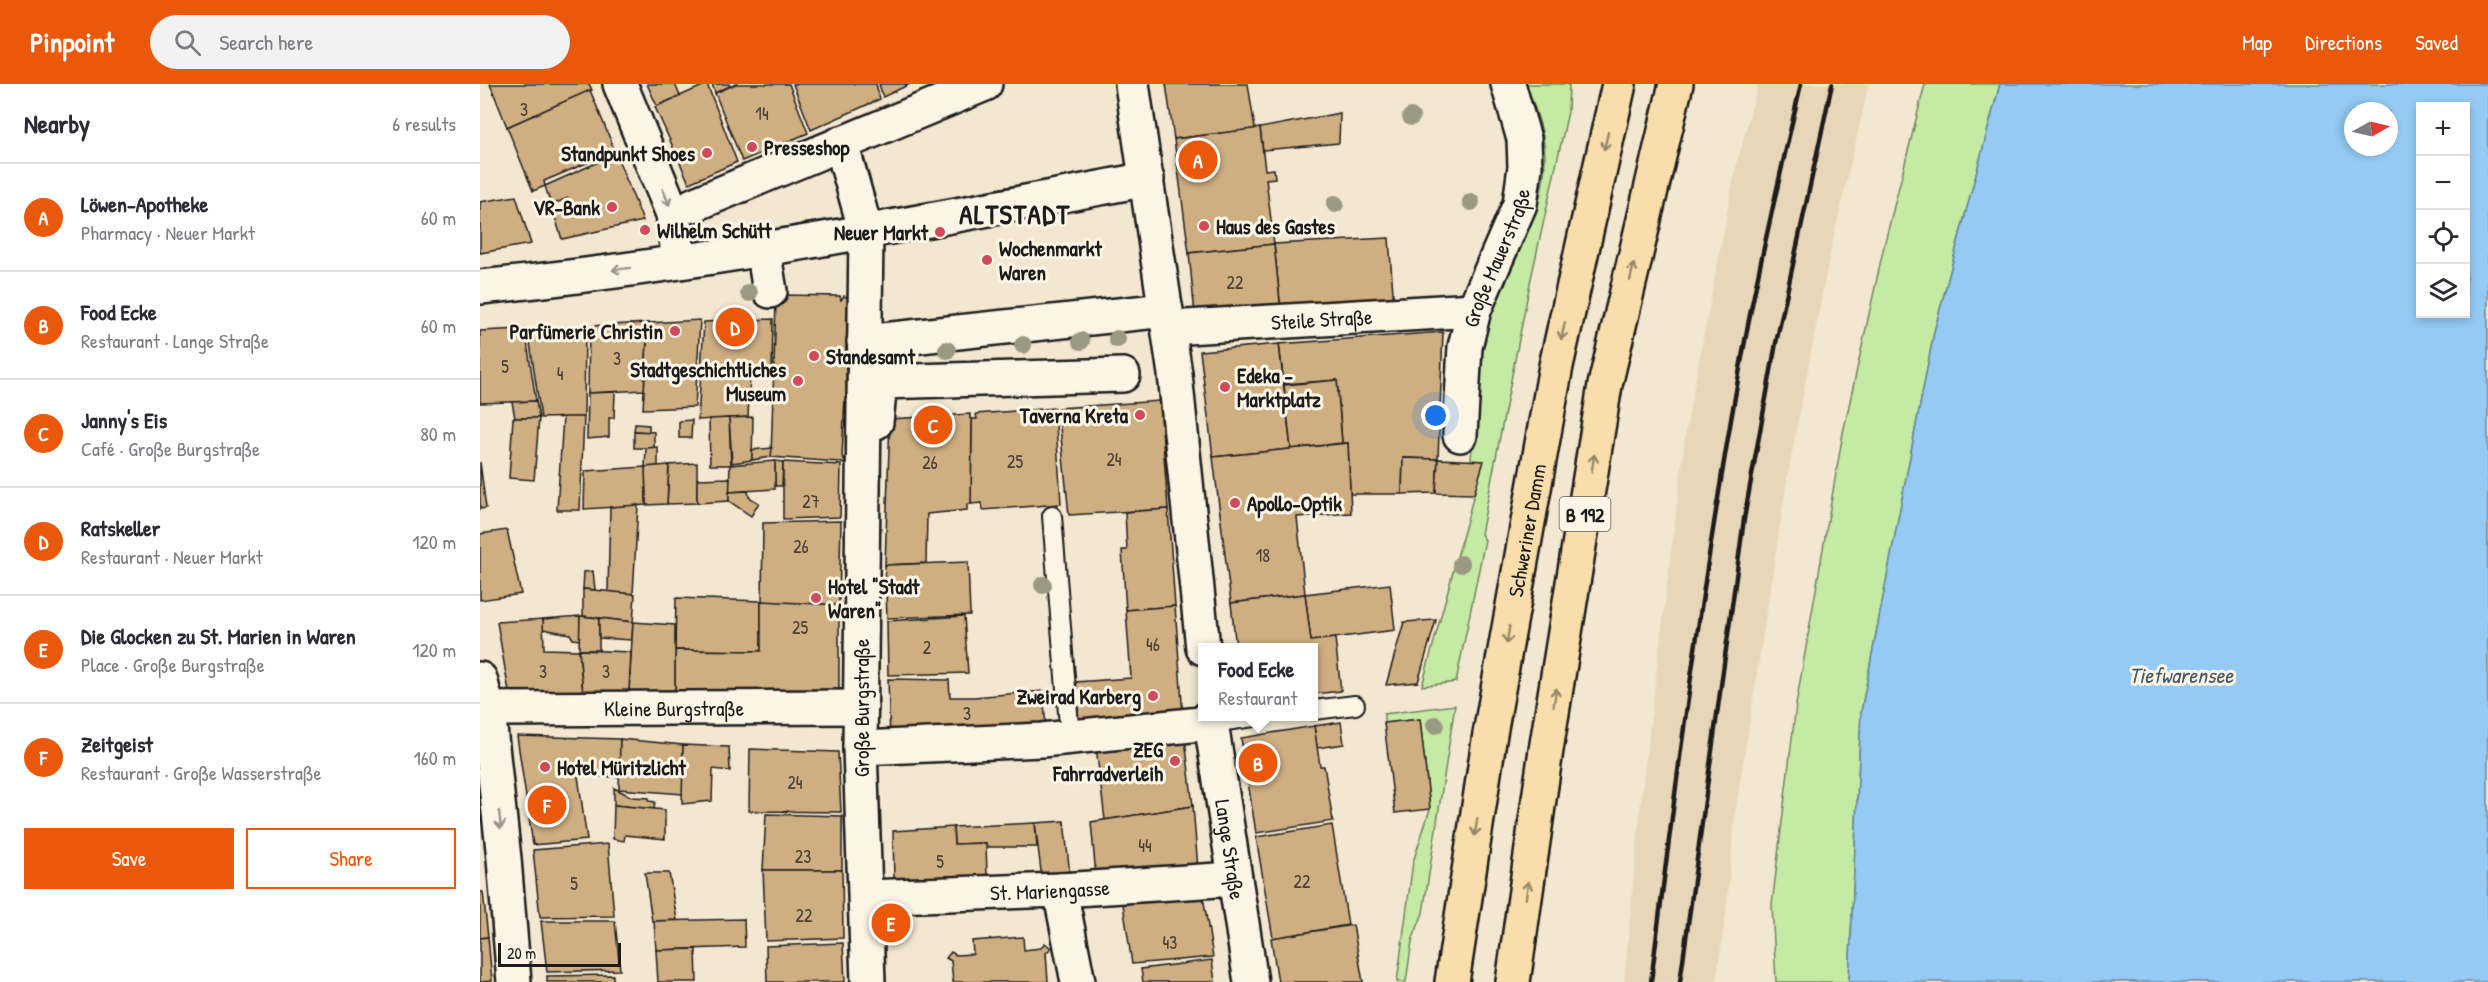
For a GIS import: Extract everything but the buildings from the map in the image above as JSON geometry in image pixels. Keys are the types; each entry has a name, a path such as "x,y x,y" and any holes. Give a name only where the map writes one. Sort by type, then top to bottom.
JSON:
{"main road":[{"name":"Schweriner Damm","path":"1452,982 1490,734 1556,366 1619,84"},
{"name":"B 192","path":"1513,982 1546,750 1605,385 1676,84"}],"street":[{"path":"621,84 691,260"},
{"path":"693,205 985,84"},
{"path":"1129,363 1168,319 1132,84"},
{"name":"Große Mauerstraße","path":"1460,435 1465,347 1473,310 1520,204 1525,167 1524,139 1508,84"},
{"name":"Große Burgstraße","path":"842,143 866,232 860,748 868,982"},
{"path":"480,287 763,249 1147,179"},
{"path":"763,249 770,291"},
{"name":"Steile Straße","path":"1129,363 1168,319 1473,310"},
{"path":"864,342 911,360 1008,352 1129,363"},
{"path":"863,442 878,418 880,382 911,360 1008,352 1129,363"},
{"path":"1129,363 1198,604 1202,643"},
{"path":"484,694 504,858 514,982"},
{"name":"Kleine Burgstraße","path":"484,694 861,707"},
{"path":"860,748 1070,738 1202,721"},
{"name":"Lange Straße","path":"1210,721 1251,982"},
{"name":"St. Mariengasse","path":"866,897 1060,890 1234,879"},
{"path":"1060,890 1078,982"}],"lane":[{"path":"1052,516 1070,738"},
{"path":"1318,710 1356,705"}],"shaded area":[{"path":"1758,84 1869,84 1830,253 1788,474 1735,815 1726,913 1716,982 1624,982 1641,799 1686,429 1735,171"}],"green space":[{"path":"1526,84 1569,84 1568,112 1530,283 1481,534 1485,540 1456,682 1422,686 1483,461 1471,460 1480,350 1498,297 1533,219 1541,192 1545,165 1543,137"},
{"path":"1925,84 2000,84 1934,332 1861,712 1849,982 1776,982 1772,905 1796,705 1843,433 1884,246"},
{"path":"1455,705 1423,913 1412,941 1406,982 1397,982 1413,862 1430,809 1420,719 1384,723 1384,714"}],"water":[{"name":"Tiefwarensee","path":"2000,84 2488,84 2488,982 1849,982 1861,712 1934,332"}],"railway":[{"path":"1651,982 1706,574 1732,411 1753,299 1801,84"},
{"path":"1680,982 1744,519 1776,343 1832,84"}],"place":[{"name":"Presseshop","path":"752,147"},
{"name":"Standpunkt Shoes","path":"707,153"},
{"name":"Löwen-Apotheke","path":"1198,160"},
{"name":"VR-Bank","path":"612,207"},
{"name":"Haus des Gastes","path":"1204,226"},
{"name":"Wilhelm Schütt","path":"645,230"},
{"name":"Neuer Markt","path":"940,232"},
{"name":"Wochenmarkt Waren","path":"987,260"},
{"name":"Ratskeller","path":"735,327"},
{"name":"Parfümerie Christin","path":"675,331"},
{"name":"Standesamt","path":"814,356"},
{"name":"Stadtgeschichtliches Museum","path":"798,381"},
{"name":"Edeka - Marktplatz","path":"1225,387"},
{"name":"Taverna Kreta","path":"1140,415"},
{"name":"Janny's Eis","path":"933,425"},
{"name":"Apollo-Optik","path":"1235,503"},
{"name":"Hotel \"Stadt Waren\"","path":"816,598"},
{"name":"Zweirad Karberg","path":"1153,696"},
{"name":"ZEG Fahrradverleih","path":"1175,761"},
{"name":"Food Ecke","path":"1258,763"},
{"name":"Hotel Müritzlicht","path":"545,767"},
{"name":"Zeitgeist","path":"547,805"},
{"name":"Die Glocken zu St. Marien in Waren","path":"891,923"}],"district":[{"name":"ALTSTADT","path":"1015,214"}]}
